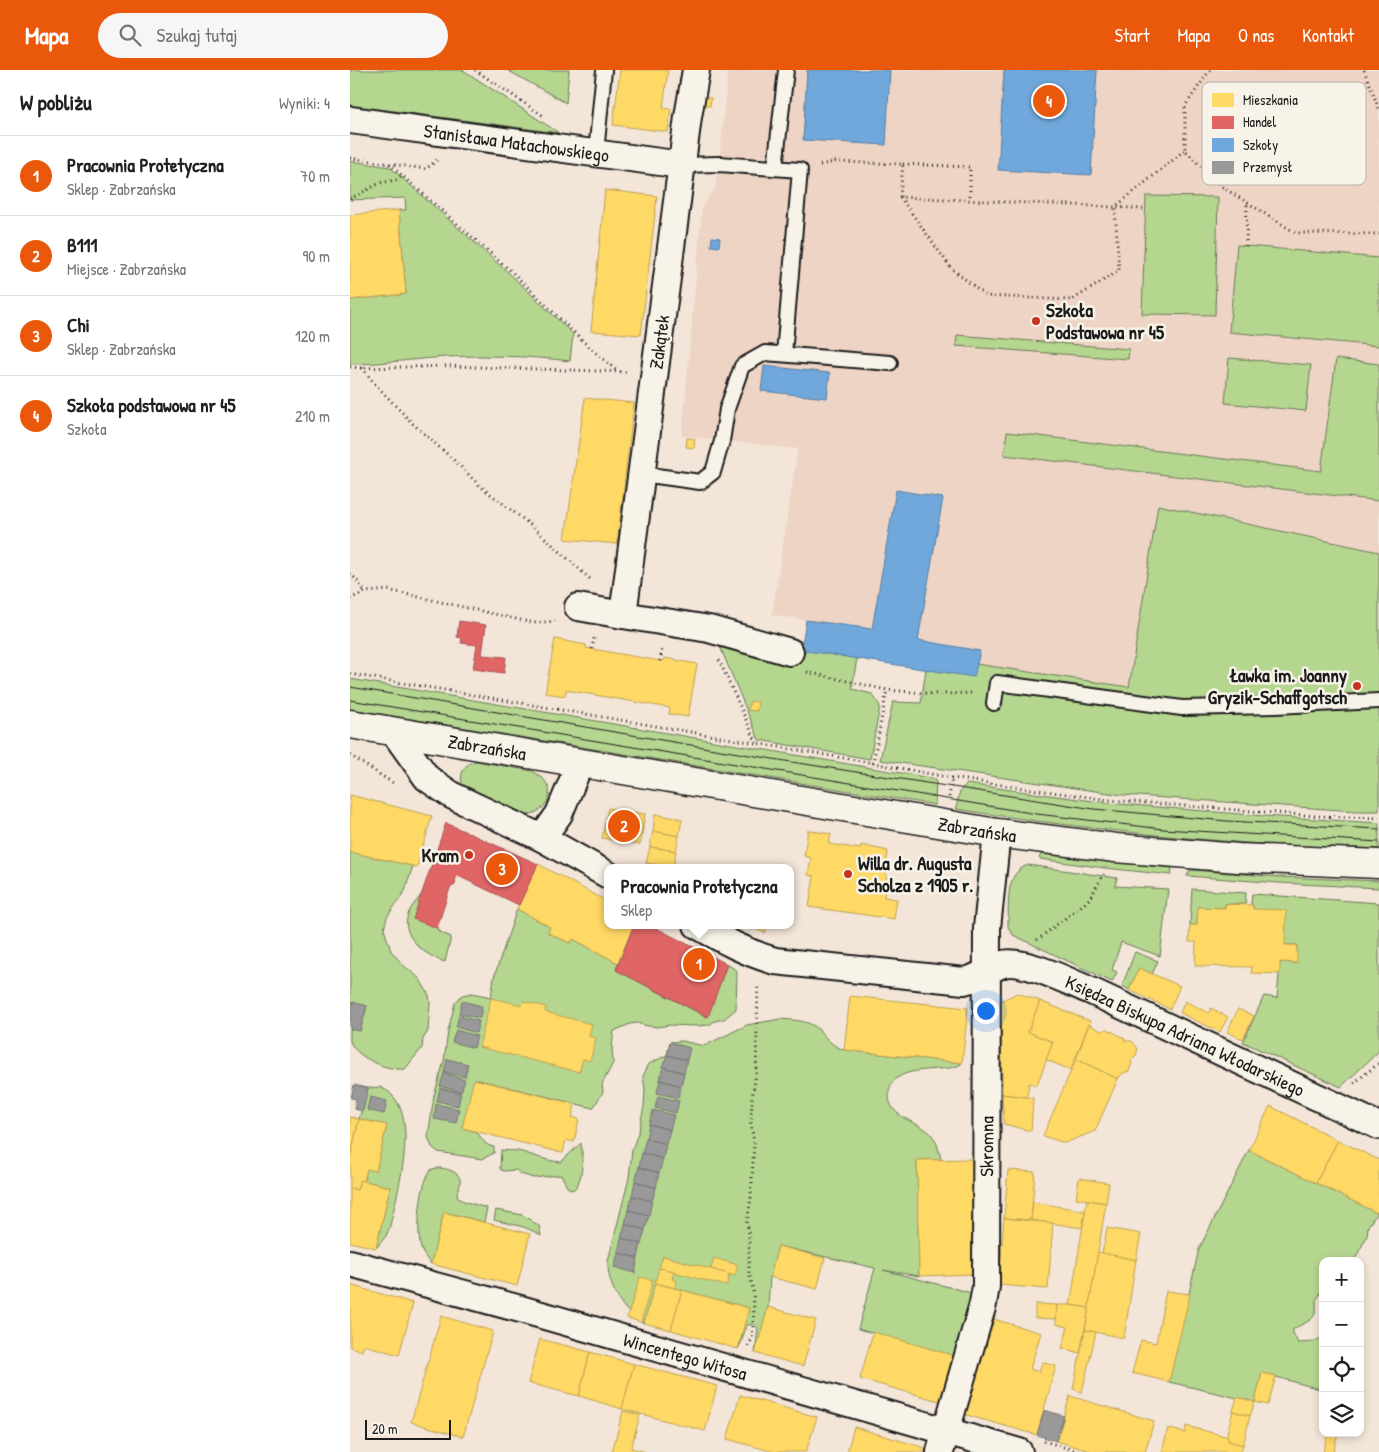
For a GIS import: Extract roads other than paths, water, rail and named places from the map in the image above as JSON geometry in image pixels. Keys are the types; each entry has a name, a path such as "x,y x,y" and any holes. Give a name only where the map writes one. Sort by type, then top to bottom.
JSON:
{"street":[{"name":"Zakątek","path":"623,615 696,70"},
{"name":"Stanisława Małachowskiego","path":"350,120 682,165"},
{"path":"568,611 623,615 709,629 796,661"},
{"name":"Zabrzańska","path":"350,724 997,833 1116,848 1238,858 1379,864"},
{"path":"394,732 427,778 453,796 542,838 604,873"},
{"path":"542,838 558,814 580,763"},
{"name":"Skromna","path":"943,1441 983,1304 986,1286 987,928 997,833"},
{"path":"704,929 731,945 754,955 775,960 956,981 972,979 988,972"},
{"name":"Księdza Biskupa Adriana Włodarskiego","path":"988,972 1003,964 1012,963 1048,973 1379,1126"},
{"name":"Wincentego Witosa","path":"350,1263 524,1310 943,1441 1019,1452"}],"lane":[{"path":"596,152 604,70"},
{"path":"774,168 786,70"},
{"path":"682,165 719,164 800,170 784,354"},
{"path":"642,474 700,482 713,472 722,441 727,409 742,366 765,353 890,363"},
{"path":"994,703 996,682 1182,708 1275,706 1379,700"}],"tram line":[{"path":"350,687 779,760 1094,809 1227,821 1379,829"},
{"path":"350,700 1037,814 1163,829 1379,842"}],"place":[{"name":"Szkoła podstawowa nr 45","path":"1049,101"},
{"name":"Szkoła Podstawowa nr 45","path":"1036,321"},
{"name":"Ławka im. Joanny Gryzik-Schaffgotsch","path":"1357,686"},
{"name":"B111","path":"624,826"},
{"name":"Kram","path":"469,855"},
{"name":"Chi","path":"502,869"},
{"name":"Willa dr. Augusta Scholza z 1905 r.","path":"848,874"},
{"name":"Pracownia Protetyczna","path":"699,964"}]}
